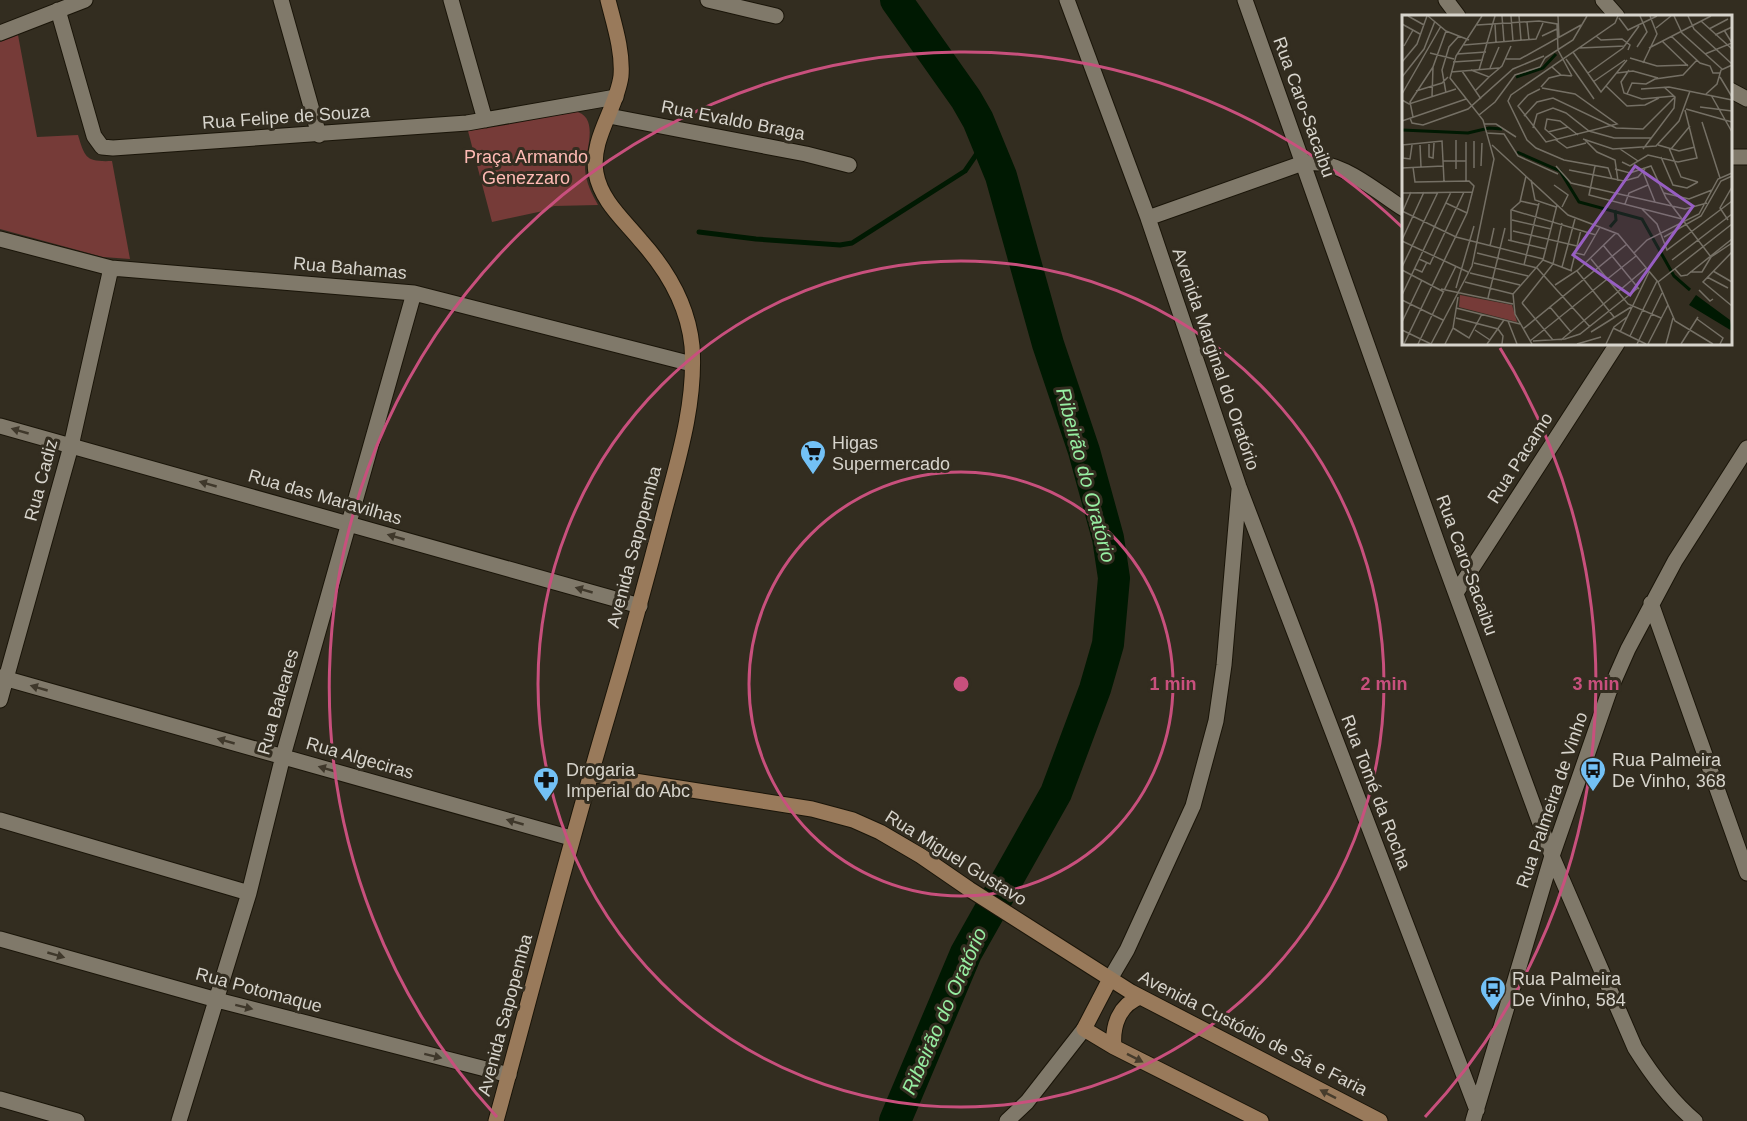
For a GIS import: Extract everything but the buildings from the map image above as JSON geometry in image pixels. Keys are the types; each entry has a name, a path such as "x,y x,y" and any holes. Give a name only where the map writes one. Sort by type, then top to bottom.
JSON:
{"street":[{"path":"0,33 85,0"},
{"path":"281,0 319,135"},
{"path":"451,0 485,120"},
{"name":"Avenida Sapopemba","path":"496,1121 571,838 640,606 684,439 692,364 687,318 673,285 654,256 621,219 598,180 597,148 616,97 621,74 617,38 608,0"},
{"path":"708,0 776,16"},
{"name":"Avenida Marginal do Oratório","path":"1007,1121 1027,1102 1084,1029 1127,950 1186,824 1200,783 1216,721 1224,665 1239,487 1148,218 1067,0"},
{"name":"Rua Caro-Sacaibu","path":"1245,0 1552,856 1635,1048 1652,1074 1679,1107 1695,1121"},
{"path":"1446,0 1457,15"},
{"path":"1603,0 1616,15"},
{"name":"Rua Felipe de Souza","path":"58,10 94,136 102,147 319,135 485,120 616,97"},
{"path":"1732,91 1747,99"},
{"name":"Rua Evaldo Braga","path":"609,117 806,154 849,165"},
{"path":"1148,218 1303,163 1317,161 1338,168 1402,208"},
{"name":"Rua Bahamas","path":"0,239 111,268 414,293 692,364"},
{"name":"Rua Cadiz","path":"0,700 3,678 71,446 111,268"},
{"name":"Rua Baleares","path":"180,1121 249,893 283,756 414,293"},
{"name":"Rua Pacamo","path":"1456,593 1613,345"},
{"name":"Rua das Maravilhas","path":"0,426 640,606"},
{"name":"Rua Palmeira de Vinho","path":"1475,1115 1552,856 1610,693 1628,649 1651,603 1747,448"},
{"name":"Rua Tomé da Rocha","path":"1239,487 1475,1115"},
{"path":"1651,603 1747,873"},
{"name":"Rua Algeciras","path":"3,678 571,838"},
{"name":"Rua Miguel Gustavo","path":"590,774 812,809 853,820 880,832 921,856 1110,979"},
{"path":"0,820 249,893"},
{"name":"Rua Potomaque","path":"0,939 217,1000 509,1075"},
{"name":"Avenida Custódio de Sá e Faria","path":"1110,979 1140,997 1380,1121"},
{"path":"1114,1047 1113,1035 1122,1011 1128,1003 1140,997"},
{"path":"1084,1029 1114,1047 1261,1121"},
{"path":"0,1099 77,1121"}],"green space":[{"path":"18,35 37,137 78,135 88,157 97,161 112,161 130,259 103,257 0,229 0,42"},
{"name":"Praça Armando Genezzaro","path":"574,111 582,114 589,127 585,169 588,184 598,205 554,206 543,211 492,222 468,131"}],"waterway":[{"name":"Ribeirão do Oratório","path":"895,1121 966,953 1056,793 1095,689 1108,644 1114,578 1108,538 1084,451 1048,344 1001,176 978,120 966,99 896,0"},
{"path":"699,232 756,239 840,245 852,243 965,171 985,137"}],"place":[{"name":"Higas Supermercado","path":"813,476"},
{"name":"Rua Palmeira De Vinho, 368","path":"1593,793"},
{"name":"Drogaria Imperial do Abc","path":"546,803"},
{"name":"Rua Palmeira De Vinho, 584","path":"1493,1012"}]}
